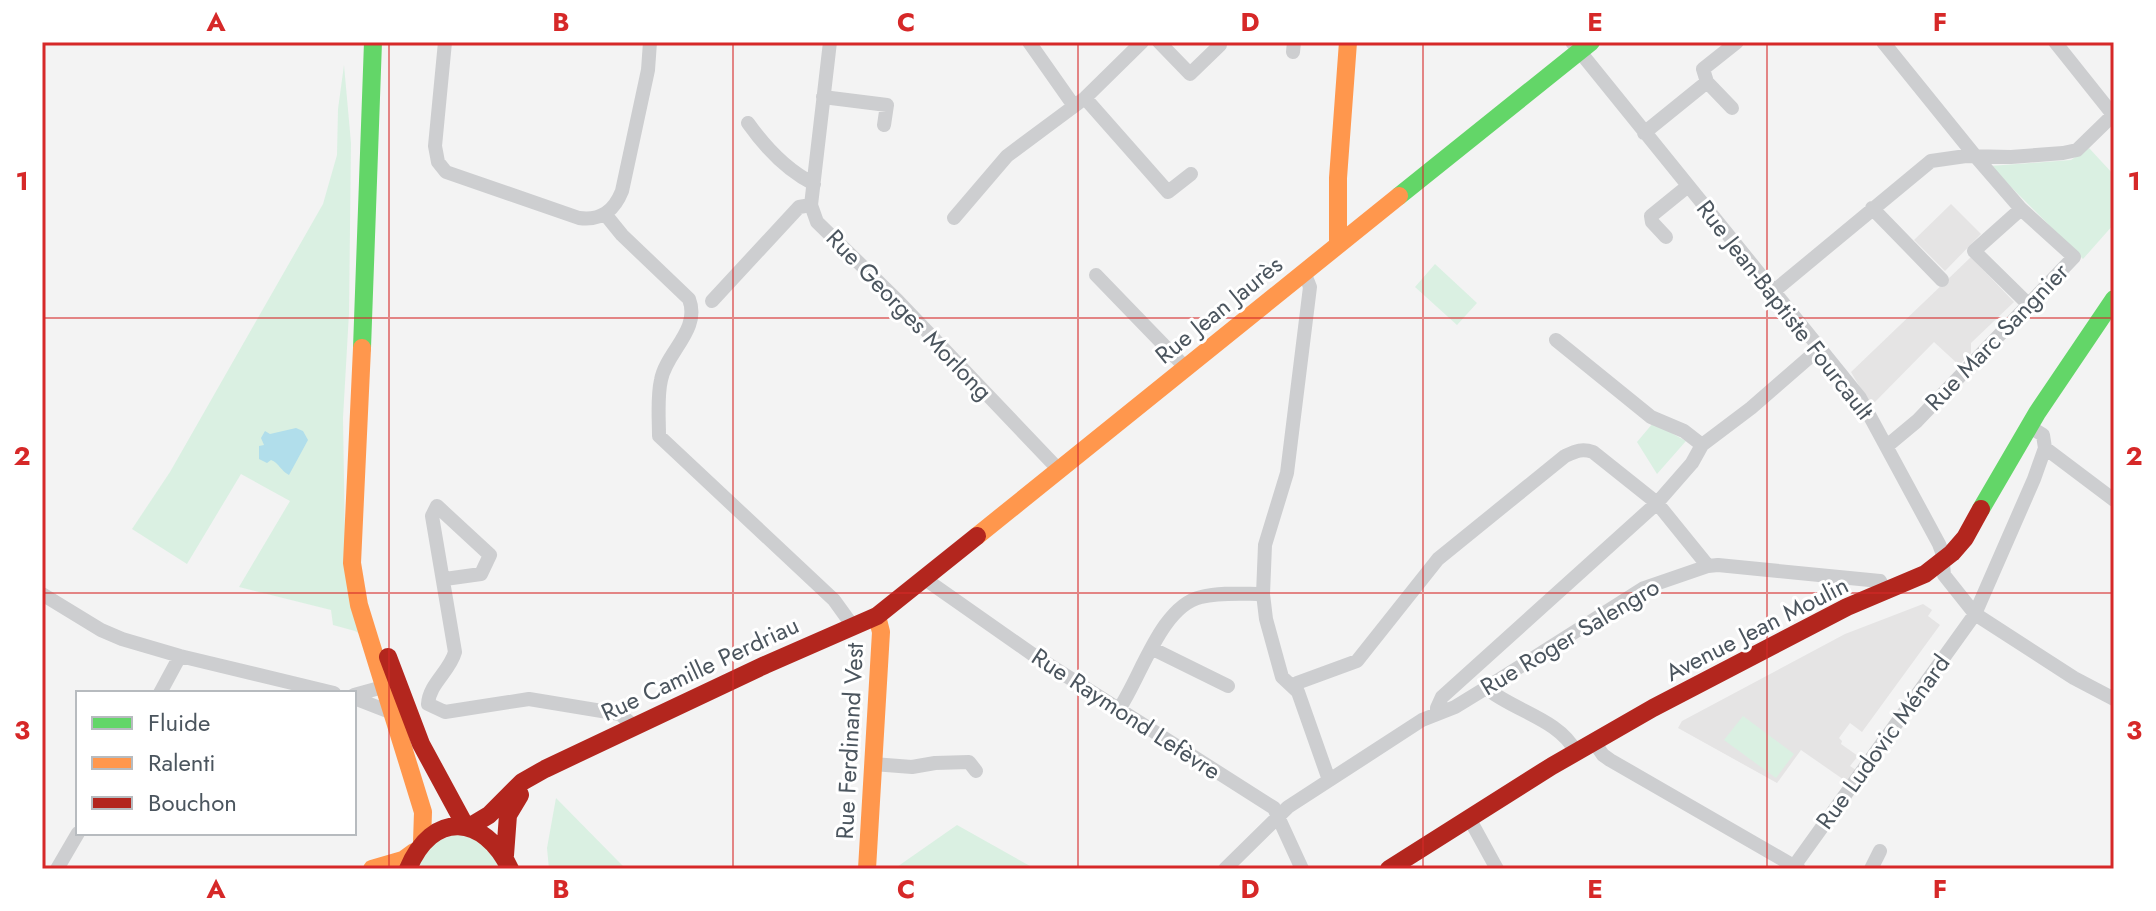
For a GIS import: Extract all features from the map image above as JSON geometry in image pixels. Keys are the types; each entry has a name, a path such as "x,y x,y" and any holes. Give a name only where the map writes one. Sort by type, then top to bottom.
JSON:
{"main road":[{"path":"373,42 352,563 359,605 383,687 467,827"},
{"path":"1338,245 1338,178 1348,42"},
{"name":"Rue Jean Jaurès","path":"877,616 1060,471 1580,46"},
{"name":"Avenue Jean Moulin","path":"1389,869 1576,752 1598,749 1850,606 1918,580 1943,563 1965,538 2030,427 2114,299"},
{"path":"356,513 371,601 423,812 414,854"},
{"name":"Rue Camille Perdriau","path":"467,827 489,815 522,782 545,769 877,616"},
{"name":"Rue Ferdinand Vest","path":"867,869 881,632 877,616"},
{"name":"Rue Camille Perdriau","path":"508,862 504,826 514,801 545,769"},
{"path":"372,869 403,860 414,854 435,832 451,827 467,827 483,832 496,842 508,862"}],"street":[{"path":"445,42 435,146 438,162 446,172 579,218 595,219 605,214 622,191 648,70 650,42"},
{"name":"Rue Georges Morlong","path":"830,42 811,205 817,222 898,301 1060,471"},
{"path":"1029,42 1079,102 1168,192 1191,174"},
{"path":"954,218 1007,156 1079,102 1142,42"},
{"path":"1159,42 1190,74 1220,45 1217,42"},
{"path":"1732,108 1707,82 1703,69 1737,42"},
{"name":"Rue Marc Sangnier","path":"1883,42 2021,209 2074,257 1917,421 1887,446"},
{"path":"1774,291 1931,161 2077,150 2114,115 2055,42"},
{"name":"Rue Jean-Baptiste Fourcault","path":"1580,46 1644,133 1860,398 1939,544 1944,575 1975,614 2074,678 2114,699"},
{"path":"1644,133 1707,82"},
{"path":"823,97 887,105 884,125"},
{"path":"748,123 759,139 799,176 814,184"},
{"name":"Rue Jean-Baptiste Fourcault","path":"1666,237 1652,222 1651,216 1688,186"},
{"path":"712,301 799,207 811,205"},
{"path":"1872,208 1942,280"},
{"path":"2021,209 1974,251 2028,304"},
{"path":"605,214 622,235 689,299 692,313 689,326 661,378 659,436 834,600 852,625"},
{"path":"1304,272 1310,287 1298,390 1287,473 1265,545 1263,594 1282,677 1298,692 1329,780"},
{"path":"1096,275 1185,367"},
{"path":"1556,340 1651,417 1684,431 1702,445"},
{"path":"1437,714 1442,697 1657,503 1692,463 1702,445 1751,408 1820,348"},
{"path":"2030,427 2043,435 2045,448 2114,500"},
{"name":"Rue Ludovic Ménard","path":"1795,868 1975,614 2017,521 2045,448"},
{"path":"1293,687 1357,661 1438,559 1576,450 1593,452 1657,503 1707,560 1708,566"},
{"path":"445,579 481,574 490,555 437,506 432,516 455,652 452,663 431,692 428,704 445,712 529,699 620,714 635,727"},
{"name":"Rue Roger Salengro","path":"1225,869 1279,815 1329,780 1422,720 1486,688 1644,588 1708,566 1880,581 1886,592"},
{"name":"Rue Raymond Lefèvre","path":"925,579 1032,654 1274,808 1302,869"},
{"path":"42,594 101,630 142,645 326,691"},
{"path":"1119,709 1173,614 1192,600 1227,594 1263,594"},
{"path":"1153,649 1228,686"},
{"path":"161,691 180,656"},
{"path":"356,696 383,687"},
{"path":"1486,688 1569,738 1576,752"},
{"path":"356,698 398,711"},
{"path":"1598,749 1795,868"},
{"path":"873,764 912,767 969,762 976,771"},
{"path":"1469,818 1497,869"},
{"path":"57,869 77,835"},
{"path":"1871,869 1880,851"}],"shaded area":[{"path":"1951,204 1981,234 1945,271 1914,240"},
{"path":"1971,257 2014,302 1971,343 1971,353 1959,365 1934,342 1871,406 1851,372"},
{"path":"1923,604 1932,610 1928,616 1940,625 1862,732 1850,723 1839,738 1841,744 1858,756 1850,766 1856,770 1847,782 1801,750 1777,783 1678,728 1682,721 1845,634"}],"green space":[{"path":"344,65 351,143 349,313 343,418 345,545 363,636 333,625 331,610 239,587 290,501 241,474 187,564 132,529 170,472 323,204 337,155 338,109"},
{"path":"2089,148 2114,175 2114,224 2083,259 1990,166 2071,160"},
{"path":"1435,264 1477,303 1457,325 1415,287"},
{"path":"1653,423 1686,441 1657,474 1637,442"},
{"path":"1743,716 1794,754 1776,778 1724,740"},
{"path":"556,798 626,869 549,869 547,848"},
{"path":"957,825 1030,866 1029,869 894,869"},
{"path":"455,834 482,840 502,869 416,869 429,845"}],"water":[{"path":"296,428 303,431 308,440 289,475 274,461 267,463 259,459 259,446 264,445 261,438 265,431 270,434"}],"traffic: fast":[{"path":"362,348 373,42"},
{"path":"1399,196 1591,42"},
{"path":"1981,509 2037,413 2114,299"}],"traffic: slow":[{"path":"1338,245 1338,178 1348,42"},
{"path":"977,536 1399,196"},
{"path":"362,348 352,563 359,605 423,812 422,842"},
{"path":"867,869 881,632 877,616"},
{"path":"372,869 403,860 414,852"}],"traffic: jam":[{"path":"1389,869 1552,766 1653,708 1847,607 1925,574 1952,553 1965,538 1981,509"},
{"path":"469,827 489,815 522,782 545,769 877,616 977,536"},
{"path":"388,657 421,744 466,827"},
{"path":"505,855 508,815 520,795"},
{"path":"408,869 430,836 458,826 473,829 486,838 510,869"}]}
